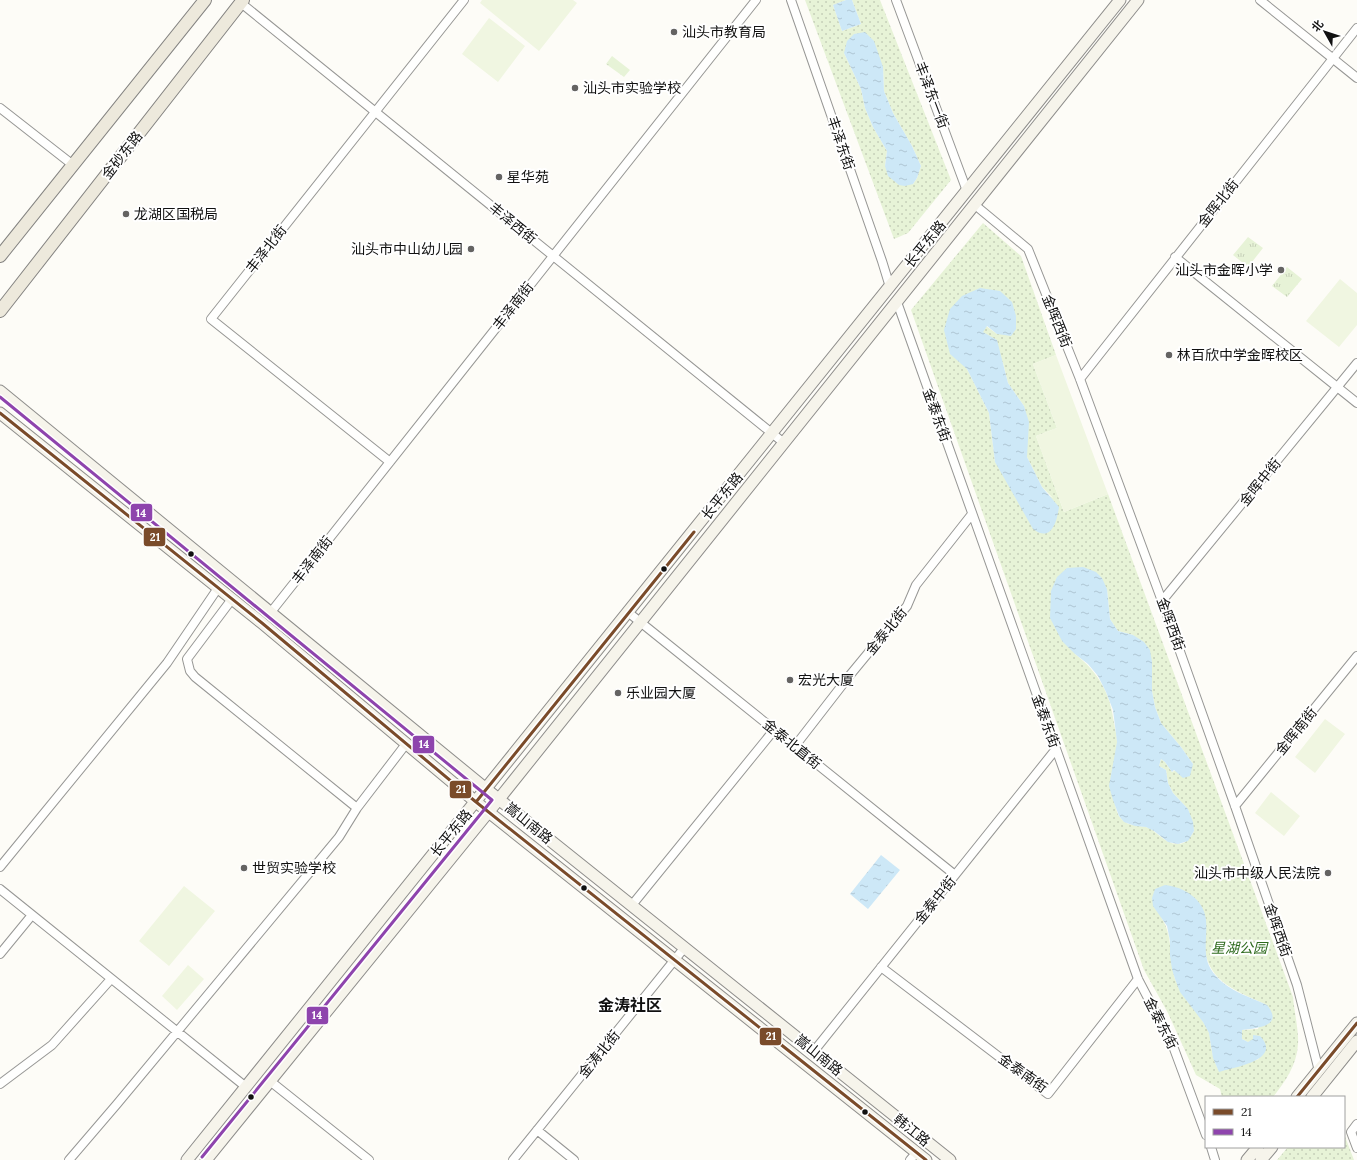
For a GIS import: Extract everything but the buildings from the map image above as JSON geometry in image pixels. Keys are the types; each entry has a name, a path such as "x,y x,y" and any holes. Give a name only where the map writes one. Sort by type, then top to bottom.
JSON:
{"main road":[{"path":"0,256 205,0"},
{"name":"金砂东路","path":"0,311 242,1"}],"street":[{"name":"丰泽北街","path":"390,462 211,319 464,0"},
{"name":"丰泽南街","path":"271,612 756,0"},
{"name":"丰泽东街","path":"791,0 890,287"},
{"name":"丰泽东一街","path":"896,0 967,191"},
{"name":"长平东路","path":"187,1160 629,613 1120,0"},
{"name":"长平东路","path":"206,1160 489,812 1138,0"},
{"path":"1260,0 1357,78"},
{"name":"丰泽西街","path":"242,1 375,112 784,443"},
{"name":"金晖北街","path":"1080,379 1357,28"},
{"path":"0,108 72,165"},
{"name":"金晖西街","path":"975,205 1028,249 1080,379 1162,601 1297,985 1319,1071"},
{"path":"1175,257 1357,403"},
{"name":"金泰东街","path":"897,302 1138,979 1173,1046 1205,1132"},
{"name":"金晖中街","path":"1162,601 1357,363"},
{"name":"嵩山南路","path":"0,391 486,789 874,1099"},
{"name":"嵩山南路","path":"0,413 232,599 476,802 674,960 913,1156 926,1160"},
{"name":"金泰北街","path":"795,746 850,675 907,606 916,585 972,514"},
{"path":"0,867 167,663 218,588"},
{"path":"232,599 187,660 190,671 195,677 357,808"},
{"name":"金泰北直街","path":"629,613 954,875"},
{"name":"金晖南街","path":"1235,806 1357,656"},
{"path":"632,905 774,730"},
{"path":"68,1160 117,1104 339,837 357,808 406,744"},
{"name":"金泰中街","path":"814,1051 1056,749"},
{"path":"0,889 246,1087"},
{"path":"0,954 32,915"},
{"name":"金涛北街","path":"513,1160 685,947"},
{"name":"金泰南街","path":"881,967 1048,1094 1138,979"},
{"path":"0,1084 52,1045 111,979"},
{"path":"1299,1096 1357,1023"},
{"path":"1313,1096 1357,1041"},
{"path":"270,1081 368,1160"},
{"name":"韩江路","path":"874,1099 950,1160"},
{"path":"1357,1124 1351,1132 1357,1148"},
{"path":"537,1130 574,1160"},
{"path":"1210,1148 1215,1160"},
{"path":"1247,1160 1257,1148"},
{"path":"1261,1160 1271,1148"}],"green space":[{"path":"482,0 573,0 577,3 539,51 480,3"},
{"path":"805,0 846,0 833,5 842,31 861,24 852,0 880,0 951,180 908,233 894,239","holes":["844,53 883,67 884,91 893,113 912,146 921,166 917,178 913,184 885,166 887,151 873,127 865,108 861,89"]},
{"path":"489,18 525,46 498,82 462,54"},
{"path":"612,56 630,70 624,77 606,64"},
{"name":"星湖公园","path":"983,223 1021,256 1056,355 1033,364 1057,428 1036,436 1064,512 1108,494 1293,997 1298,1033 1297,1052 1290,1073 1274,1096 1222,1096 1220,1089 1196,1075 1168,1013 1144,970 911,310","holes":["980,288 997,334 986,326 982,332 1003,363 1008,383 1024,406 1027,457 1042,487 1053,498 995,462 989,413 967,369","1107,589 1110,619 1118,631 1133,635 1152,662 1152,691 1155,707 1161,723 1193,764 1172,772 1161,759 1159,766 1166,770 1168,783 1173,793 1188,809 1194,831 1186,842 1181,844 1170,843 1149,828 1129,824 1122,820 1117,812 1112,795 1111,779 1117,742 1110,702 1097,676 1075,654","1161,917 1206,919 1205,950 1213,971 1220,979 1237,991 1267,1005 1258,1029 1242,1030 1242,1039 1248,1042 1253,1040 1259,1059 1219,1071 1213,1057 1208,1030 1182,993 1175,979 1168,932"]},
{"path":"1248,237 1263,248 1248,267 1233,255"},
{"path":"1287,267 1302,279 1287,297 1272,286"},
{"path":"1340,279 1357,293 1357,325 1339,347 1306,321"},
{"path":"1056,355 1108,494 1064,512 1036,436 1057,428 1033,364"},
{"path":"1325,719 1345,734 1315,773 1295,757"},
{"path":"1271,792 1300,816 1284,836 1255,813"},
{"path":"184,886 215,911 169,966 139,941"},
{"path":"188,965 204,979 177,1010 162,996"},
{"path":"1345,1137 1354,1160 1277,1160 1287,1148 1345,1148"}],"water":[{"path":"846,0 852,0 861,24 842,31 833,5"},
{"path":"865,32 874,41 883,67 884,91 893,113 912,146 921,166 917,178 913,184 905,186 899,185 888,176 885,166 887,151 873,127 865,108 861,89 844,53 847,41 854,34"},
{"path":"980,288 1000,291 1012,302 1016,316 1016,329 1011,336 997,334 987,326 983,332 997,340 1008,383 1024,406 1029,422 1027,457 1042,487 1059,507 1055,524 1049,532 1044,534 1033,529 995,462 989,413 967,369 950,354 944,330 950,309 962,296"},
{"path":"1083,567 1096,572 1102,578 1107,589 1110,619 1118,631 1133,635 1144,642 1150,650 1152,662 1152,691 1155,707 1161,723 1193,764 1190,776 1183,778 1174,770 1172,772 1161,759 1159,766 1166,770 1168,783 1173,793 1188,809 1193,822 1194,831 1188,841 1178,844 1168,842 1154,831 1146,827 1135,826 1124,822 1119,816 1109,786 1117,742 1113,710 1098,676 1088,664 1062,641 1050,618 1051,591 1057,577 1067,568"},
{"path":"881,855 900,870 868,909 850,894"},
{"path":"1165,885 1186,891 1197,900 1201,906 1206,920 1206,956 1211,970 1216,976 1233,990 1267,1005 1272,1012 1273,1018 1266,1025 1242,1030 1242,1039 1248,1042 1253,1039 1253,1035 1260,1036 1265,1044 1266,1051 1261,1057 1254,1061 1219,1072 1213,1058 1209,1033 1203,1022 1180,992 1172,969 1170,941 1167,926 1153,906 1152,898 1155,889"}],"transit line":[{"name":"14","path":"0,397 492,800 202,1157"},
{"name":"21","path":"0,413 262,623 476,802 926,1160"},
{"name":"21","path":"476,802 694,532"},
{"name":"21","path":"1298,1096 1357,1023"}],"place":[{"name":"汕头市教育局","path":"674,32"},
{"name":"汕头市实验学校","path":"575,88"},
{"name":"星华苑","path":"499,177"},
{"name":"龙湖区国税局","path":"126,214"},
{"name":"汕头市中山幼儿园","path":"471,249"},
{"name":"汕头市金晖小学","path":"1281,270"},
{"name":"林百欣中学金晖校区","path":"1169,355"},
{"name":"宏光大厦","path":"790,680"},
{"name":"乐业园大厦","path":"618,693"},
{"name":"世贸实验学校","path":"244,868"},
{"name":"汕头市中级人民法院","path":"1328,873"}],"district":[{"name":"金涛社区","path":"630,1005"}]}
